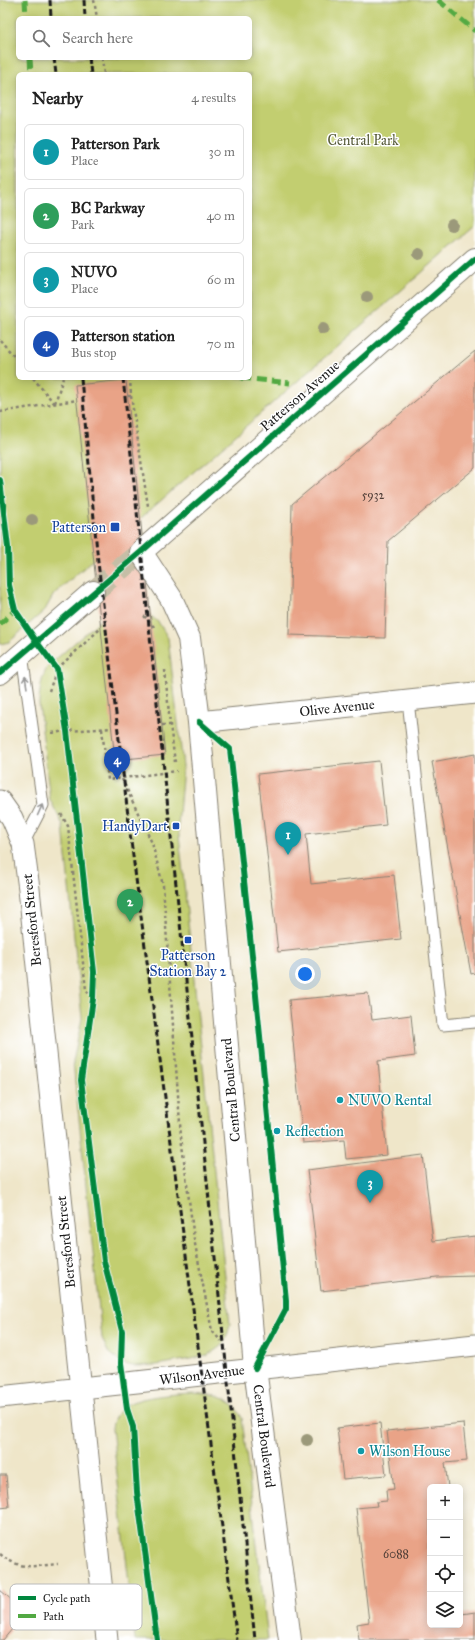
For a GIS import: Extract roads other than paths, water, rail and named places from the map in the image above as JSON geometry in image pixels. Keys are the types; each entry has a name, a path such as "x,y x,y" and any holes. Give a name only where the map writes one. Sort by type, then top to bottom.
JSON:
{"street":[{"name":"Patterson Avenue","path":"141,552 475,259"},
{"name":"Central Boulevard","path":"141,552 171,598 190,638 199,722 255,1368 290,1640"},
{"path":"0,673 93,592"},
{"name":"Olive Avenue","path":"199,722 475,693"},
{"name":"Beresford Street","path":"0,801 12,818 23,844 29,889 101,1584"},
{"name":"Wilson Avenue","path":"0,1397 475,1345"},
{"name":"Beresford Street","path":"106,1630 107,1640"}],"lane":[{"path":"22,654 43,805 23,844"},
{"path":"408,700 443,1025 475,1022"}],"tunnel":[{"path":"93,592 141,552"}],"railway":[{"path":"50,0 51,16"},
{"path":"84,0 85,16"},
{"path":"54,60 56,72"},
{"path":"89,60 91,72"},
{"path":"81,380 98,562 131,841 237,1640"},
{"path":"123,380 255,1640"}],"place":[{"name":"Patterson","path":"115,527"},
{"name":"Patterson station","path":"117,780"},
{"name":"HandyDart","path":"176,826"},
{"name":"Patterson Park","path":"288,855"},
{"name":"BC Parkway","path":"130,922"},
{"name":"Patterson Station Bay 2","path":"188,940"},
{"name":"NUVO Rental","path":"340,1100"},
{"name":"Reflection","path":"277,1131"},
{"name":"NUVO","path":"370,1203"},
{"name":"Wilson House","path":"361,1451"}],"park label":[{"name":"Central Park","path":"363,140"}]}
